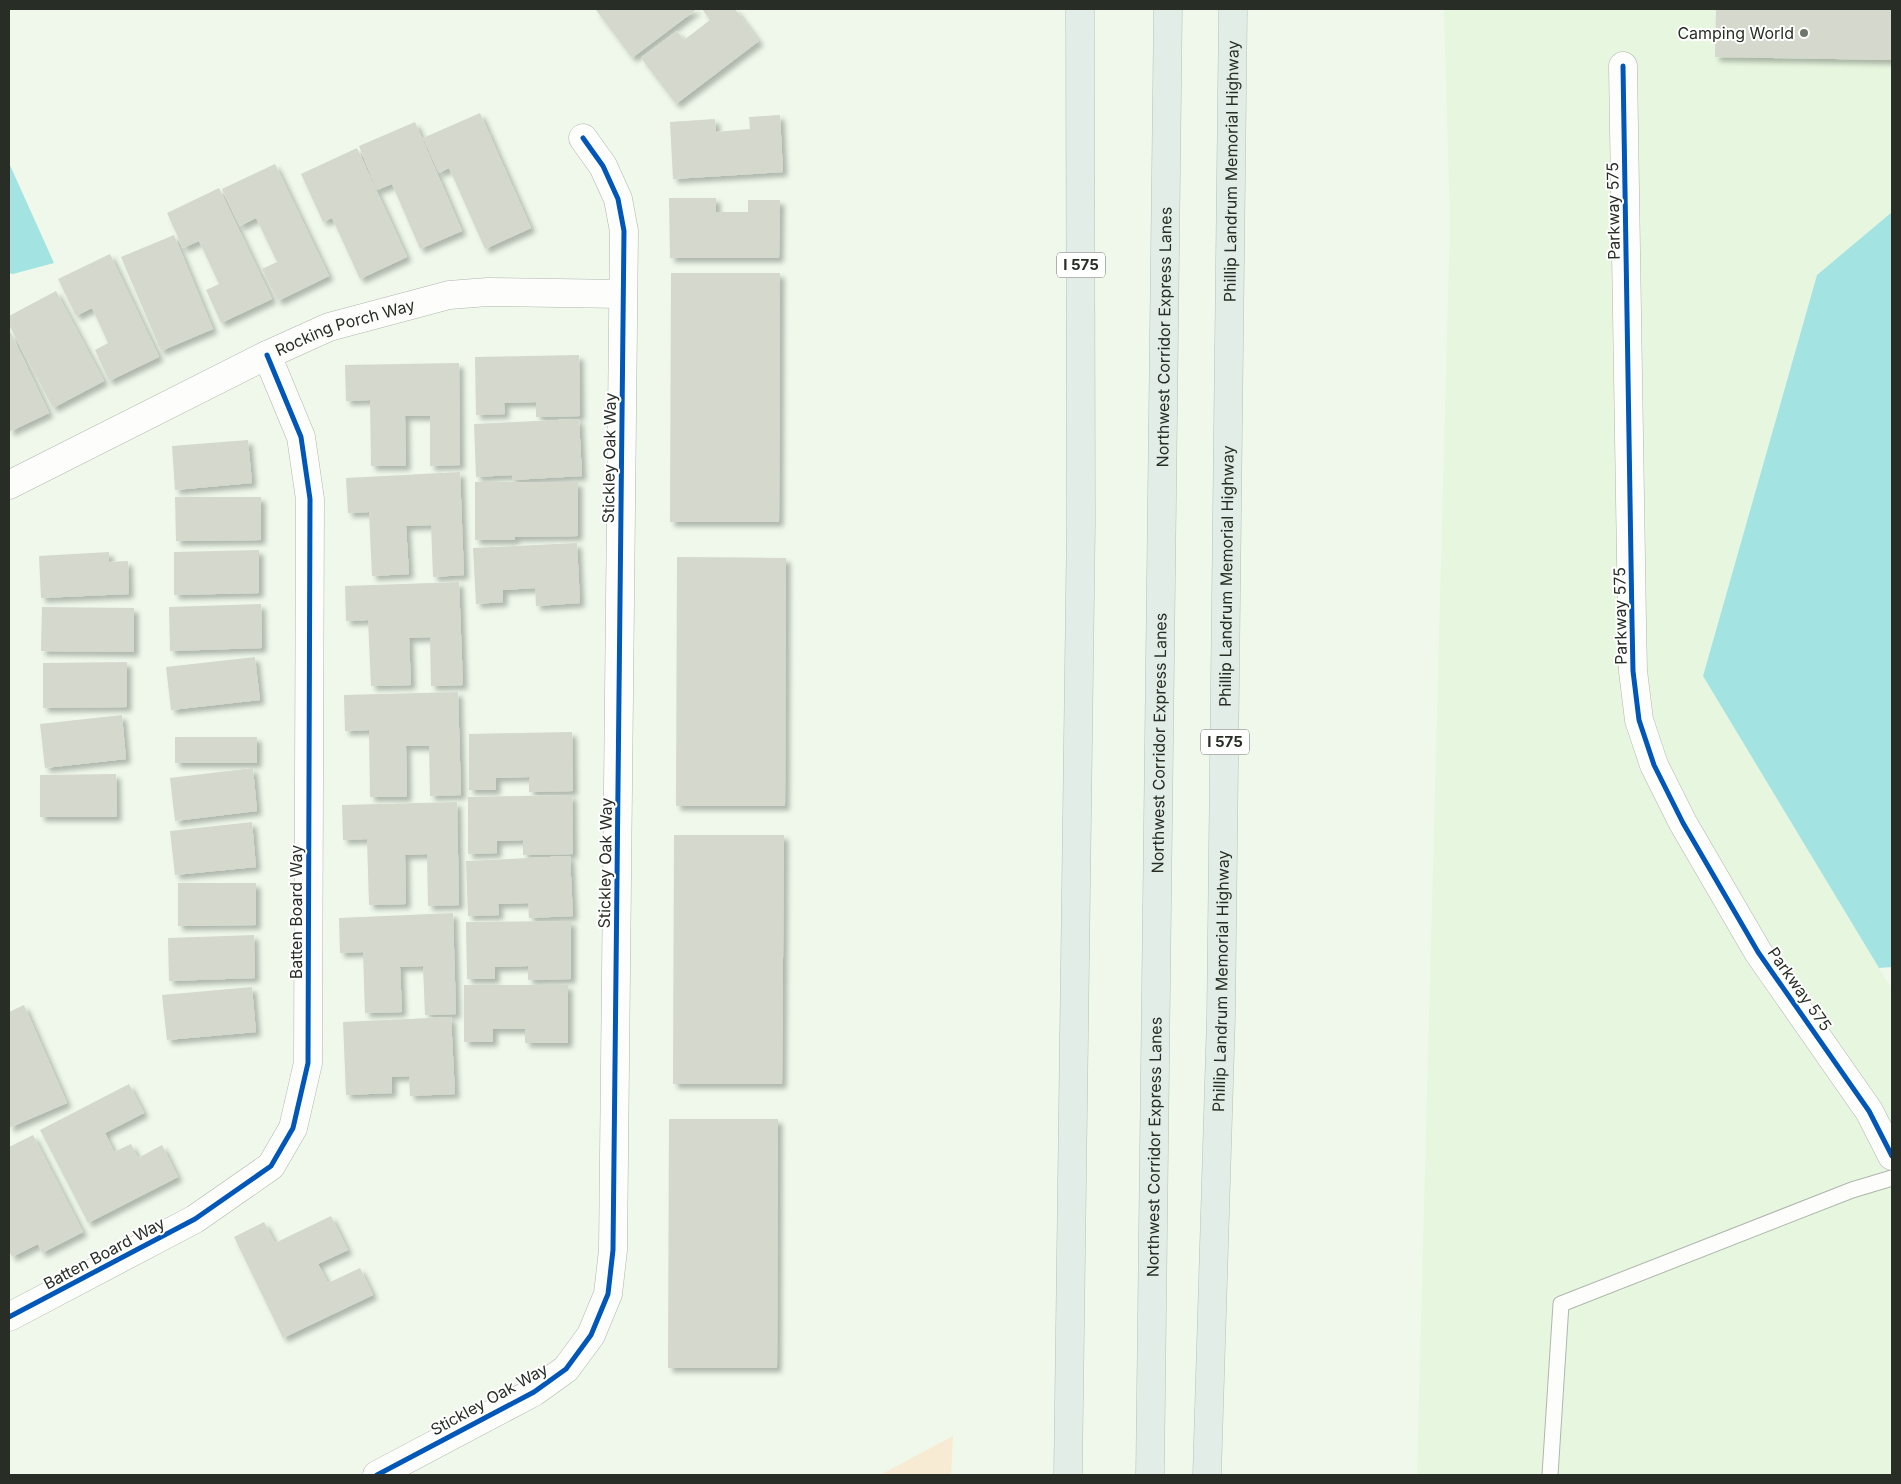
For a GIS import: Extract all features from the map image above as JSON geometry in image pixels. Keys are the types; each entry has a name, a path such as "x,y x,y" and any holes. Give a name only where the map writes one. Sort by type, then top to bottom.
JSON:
{"highway":[{"name":"I 575","path":"1068,1475 1081,522 1080,9"},
{"name":"Northwest Corridor Express Lanes","path":"1150,1475 1168,9"},
{"name":"Phillip Landrum Memorial Highway","path":"1208,1475 1221,1017 1233,9"}],"street":[{"name":"Parkway 575","path":"1623,66 1633,670 1639,720 1654,765 1713,878 1758,952 1869,1111 1892,1156"},
{"name":"Stickley Oak Way","path":"377,1475 534,1392 566,1369 591,1335 608,1294 613,1250 624,231 618,199 603,166 582,138"},
{"name":"Rocking Porch Way","path":"9,485 266,355 328,328 449,295 488,292 623,294"},
{"name":"Batten Board Way","path":"9,1317 195,1219 271,1166 293,1128 308,1063 310,498 301,437 266,355"}],"lane":[{"path":"1550,1475 1561,1304 1852,1190 1892,1178"}],"shaded area":[{"path":"1444,9 1892,9 1892,212 1817,275 1703,675 1892,990 1892,1475 1417,1475 1450,224"},
{"path":"953,1436 951,1475 880,1475"}],"water":[{"path":"9,163 54,263 13,274 9,273"},
{"path":"1892,212 1892,967 1879,968 1703,676 1817,275"}],"building":[{"path":"697,9 632,58 596,10"},
{"path":"702,9 735,9 759,41 676,104 641,58 677,31 684,40 710,20"},
{"name":"Camping World","path":"1716,9 1892,9 1892,60 1715,57"},
{"path":"480,113 531,228 485,249 449,168 439,173 423,138"},
{"path":"780,115 783,172 673,179 670,122 715,119 716,132 750,129 749,117"},
{"path":"415,122 462,231 420,249 392,184 377,190 359,146"},
{"path":"357,148 407,257 360,279 332,218 323,222 301,174"},
{"path":"275,164 329,276 278,301 262,269 277,262 256,218 240,226 222,189"},
{"path":"219,188 272,299 221,323 206,290 219,284 199,241 183,248 167,213"},
{"path":"669,198 716,198 716,212 748,212 748,200 780,200 779,258 670,258"},
{"path":"174,235 213,329 161,351 121,257"},
{"path":"110,254 159,357 109,381 95,350 108,343 92,308 76,316 58,279"},
{"path":"671,273 780,273 779,522 670,522"},
{"path":"56,291 104,381 53,408 9,325 9,316"},
{"path":"9,329 49,413 9,432"},
{"path":"579,355 580,416 536,417 536,402 504,403 505,414 476,415 475,357"},
{"path":"459,363 460,465 430,466 430,416 405,416 406,466 371,466 370,400 346,401 345,365"},
{"path":"579,419 582,476 512,480 512,475 476,477 474,424"},
{"path":"248,440 252,483 175,490 172,446"},
{"path":"460,472 464,575 433,577 431,525 406,526 409,574 372,576 369,512 348,513 346,478"},
{"path":"475,482 578,482 578,536 515,537 515,540 475,540"},
{"path":"175,497 261,497 261,540 176,541"},
{"path":"577,543 580,603 536,606 535,588 503,590 503,602 476,604 473,548"},
{"path":"259,550 259,593 174,595 174,552"},
{"path":"109,552 109,562 128,561 129,594 41,598 39,556"},
{"path":"677,557 786,558 785,806 676,806"},
{"path":"459,582 463,685 431,686 430,637 409,638 411,685 371,686 368,620 346,621 345,586"},
{"path":"261,604 262,648 170,651 169,607"},
{"path":"42,607 134,608 134,652 41,651"},
{"path":"255,657 260,700 171,710 166,667"},
{"path":"127,662 127,707 43,708 43,663"},
{"path":"458,692 461,795 430,796 429,746 406,746 407,797 370,797 369,730 345,731 344,695"},
{"path":"122,715 126,759 45,768 40,724"},
{"path":"572,732 573,791 529,792 529,777 496,778 496,790 469,790 469,734"},
{"path":"175,737 257,737 257,763 175,763"},
{"path":"253,768 257,811 175,821 170,778"},
{"path":"116,774 117,817 40,817 40,775"},
{"path":"572,795 573,854 523,855 523,840 497,841 497,853 468,854 468,797"},
{"path":"457,802 459,905 428,906 427,854 405,855 406,904 369,905 367,839 343,840 342,805"},
{"path":"252,822 256,867 175,875 170,831"},
{"path":"674,835 784,835 782,1084 673,1084"},
{"path":"570,856 573,916 529,918 528,903 498,904 499,915 468,916 466,861"},
{"path":"178,883 256,883 256,925 178,926"},
{"path":"453,913 456,1014 425,1015 423,966 400,967 402,1012 365,1013 363,952 340,953 339,918"},
{"path":"571,921 571,979 528,980 528,966 495,967 495,979 467,979 466,922"},
{"path":"254,935 255,978 169,981 168,938"},
{"path":"464,985 568,985 568,1043 525,1043 525,1029 493,1029 493,1042 464,1042"},
{"path":"252,987 256,1032 167,1040 162,995"},
{"path":"24,1005 67,1103 9,1128 9,1012"},
{"path":"451,1017 455,1094 410,1096 409,1076 392,1077 392,1093 346,1095 343,1022"},
{"path":"129,1084 144,1113 105,1133 114,1152 131,1144 138,1158 162,1145 178,1177 88,1223 40,1130"},
{"path":"669,1119 778,1119 777,1368 668,1368"},
{"path":"33,1135 83,1232 42,1253 38,1244 12,1257 9,1250 9,1147"},
{"path":"331,1216 348,1250 318,1264 328,1283 360,1268 373,1295 283,1338 234,1237 264,1222 275,1243"}],"cycle path":[{"path":"1623,66 1633,671 1639,720 1654,765 1683,823 1758,952 1869,1111 1892,1156"},
{"path":"377,1475 534,1392 566,1369 591,1335 608,1294 613,1250 624,231 618,199 603,166 583,138"},
{"path":"9,1317 195,1219 271,1166 293,1128 308,1063 310,499 301,437 267,355"}],"place":[{"name":"Camping World","path":"1804,33"}]}
